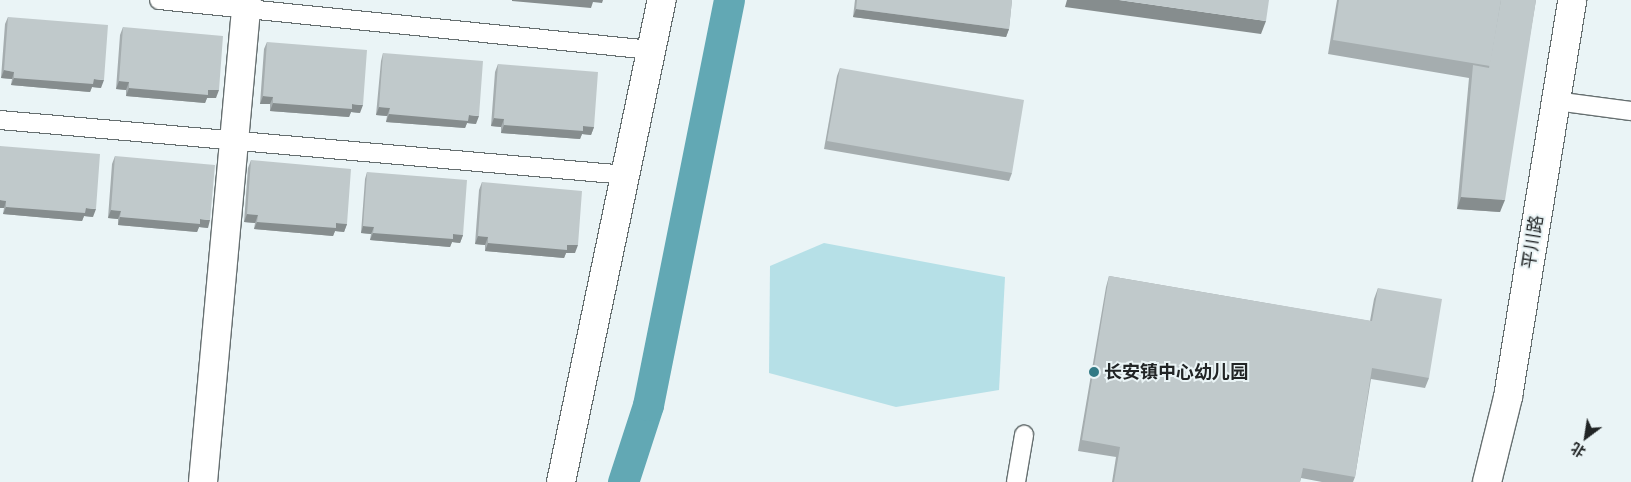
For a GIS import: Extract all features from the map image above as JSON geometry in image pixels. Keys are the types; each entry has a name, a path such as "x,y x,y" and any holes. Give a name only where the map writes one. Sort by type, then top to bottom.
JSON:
{"street":[{"path":"561,482 662,0"},
{"name":"平川路","path":"1487,482 1508,397 1572,0"},
{"path":"203,482 246,4"}],"lane":[{"path":"159,0 246,4 652,50"},
{"path":"1556,101 1631,111"},
{"path":"0,120 626,175"},
{"path":"1016,482 1024,435"}],"shaded area":[{"path":"824,243 1005,277 999,390 896,407 769,373 770,266"}],"building":[{"path":"857,0 1012,0 1009,29 856,9"},
{"path":"1119,0 1269,0 1266,21"},
{"path":"1339,0 1501,0 1490,66 1333,40"},
{"path":"1501,0 1536,0 1505,200 1461,197 1473,65 1489,68"},
{"path":"8,17 108,25 104,80 94,79 93,84 14,78 14,72 4,70"},
{"path":"123,27 223,36 219,90 208,90 208,95 129,88 129,82 119,81"},
{"path":"267,42 367,50 363,105 352,104 352,109 273,103 273,97 263,96"},
{"path":"383,53 483,61 479,116 469,115 468,121 389,114 390,108 379,107"},
{"path":"498,64 598,72 594,127 583,126 583,131 504,125 504,119 494,118"},
{"path":"840,68 1024,100 1012,173 827,141"},
{"path":"0,146 100,154 96,209 86,208 85,213 6,207 6,201 0,200"},
{"path":"115,156 215,165 210,220 200,219 200,224 120,217 121,211 111,210"},
{"path":"251,160 351,169 347,224 336,223 336,228 257,222 258,215 247,214"},
{"path":"367,172 467,180 463,235 453,234 453,239 373,233 374,227 363,226"},
{"path":"482,182 582,191 578,245 567,245 567,250 488,243 488,237 478,236"},
{"path":"1109,276 1372,321 1378,288 1442,299 1429,378 1372,368 1355,477 1303,468 1300,482 1114,482 1120,447 1082,440"}],"waterway":[{"path":"623,482 648,405 729,0"}],"place":[{"name":"长安镇中心幼儿园","path":"1094,372"}]}
